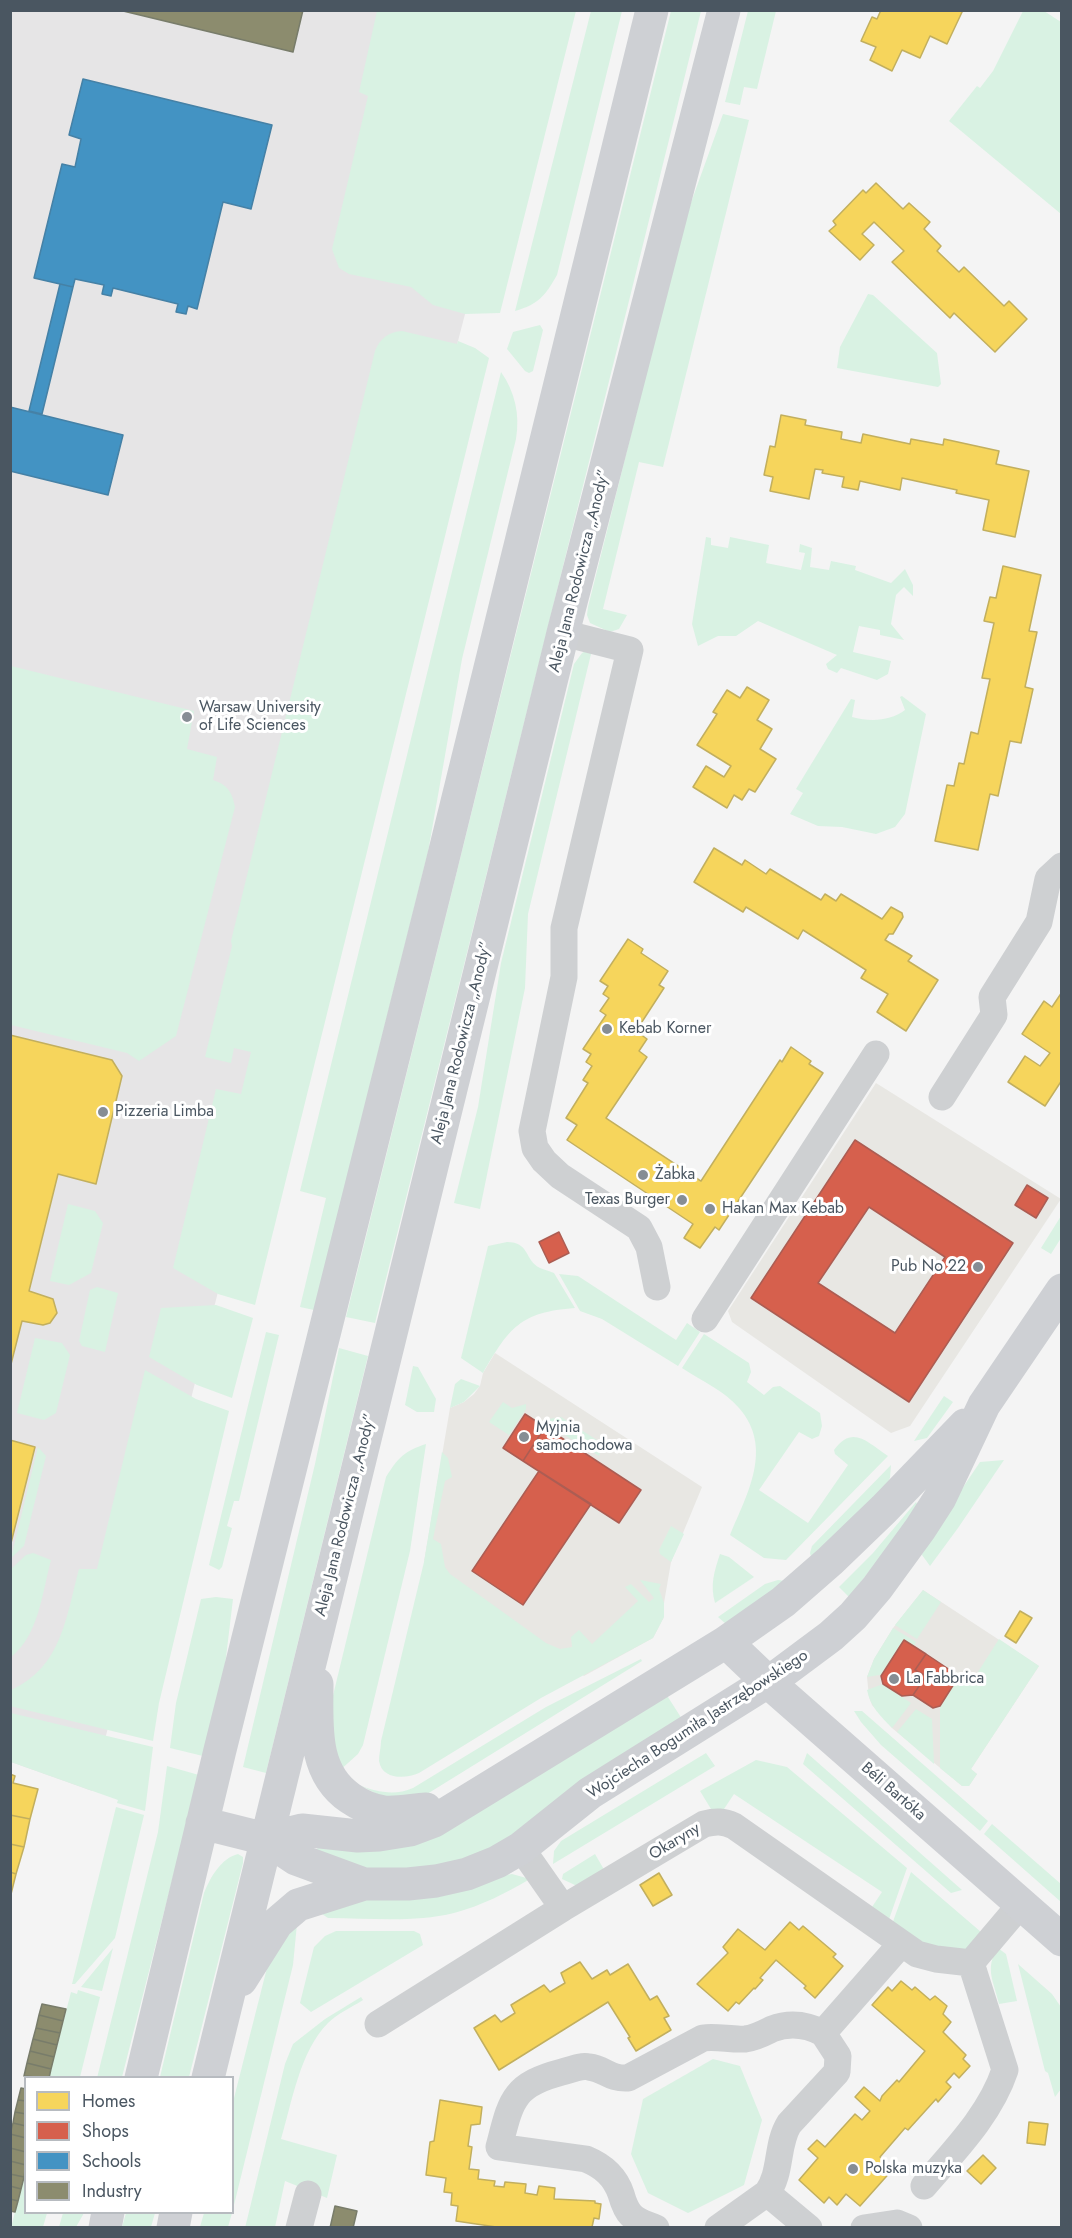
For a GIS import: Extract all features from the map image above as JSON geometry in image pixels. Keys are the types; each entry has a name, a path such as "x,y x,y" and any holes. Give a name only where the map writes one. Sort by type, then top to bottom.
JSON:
{"main road":[{"path":"141,2076 202,1823 652,10"},
{"name":"Aleja Jana Rodowicza „Anody”","path":"208,2076 563,633 724,10"},
{"name":"Wojciecha Bogumiła Jastrzębowskiego","path":"225,2007 277,1923 291,1910 307,1902 364,1884 408,1884 450,1879 497,1862 521,1848 590,1793 768,1682 810,1653 853,1616 895,1565 940,1498 984,1405 1062,1290"},
{"name":"Wojciecha Bogumiła Jastrzębowskiego","path":"266,1839 302,1830 358,1836 395,1833 434,1821 726,1642 783,1602 884,1509 984,1405"},
{"path":"316,1635 319,1749 322,1762 336,1785 348,1797 382,1812 460,1805"},
{"name":"Béli Bartóka","path":"726,1642 768,1682 1062,1940"},
{"path":"202,1823 266,1839 296,1859 364,1884"}],"street":[{"path":"563,633 630,650 564,928 564,977 532,1131 535,1148 544,1161 560,1176 639,1228 649,1247 657,1287"},
{"path":"942,1097 994,1015 992,997 1039,922 1048,879 1062,866"},
{"path":"705,1319 876,1054"},
{"name":"Okaryny","path":"378,2024 563,1908 704,1824 724,1821 868,1918 917,1954 936,1959 971,1963"},
{"path":"521,1848 563,1908"},
{"path":"924,2186 972,2129 999,2086 1005,2070 971,1963 1021,1904"},
{"path":"823,2033 901,1944"},
{"path":"656,2228 637,2221 630,2215 618,2183 609,2172 596,2164 586,2159 499,2147 508,2112 517,2095 528,2085 548,2076 588,2066 609,2076 628,2078 703,2038 715,2036 745,2039 775,2028 797,2024 810,2026 823,2033 838,2055 837,2072 783,2133 773,2185 767,2193 718,2228"},
{"path":"767,2193 809,2228"},
{"path":"300,2228 308,2194"},
{"path":"864,2228 897,2223 909,2228"}],"shaded area":[{"name":"Warsaw University of Life Sciences","path":"11,11 544,11 458,341 92,1791 11,1762"},
{"path":"876,1083 1061,1199 910,1426 891,1433 732,1322 728,1311"},
{"path":"495,1353 702,1487 671,1562 664,1617 653,1638 584,1676 424,1562 450,1408 464,1402 474,1394"},
{"path":"923,1590 1039,1666 971,1769 977,1774 969,1786 962,1786 892,1728 872,1705 869,1697 867,1677 874,1659 893,1628"}],"green space":[{"path":"377,11 576,11 500,313 465,314 433,305 411,287 349,274 339,268 332,249 368,96 359,92"},
{"path":"591,11 622,11 557,275 536,302 515,311"},
{"path":"671,11 701,11 375,1323 346,1317"},
{"path":"748,11 776,11 757,89 744,87 740,105 725,102"},
{"path":"1023,11 1044,11 1061,22 1061,214 949,121 977,86 980,88 993,71"},
{"path":"723,114 749,120 663,467 639,462 603,609 627,615 619,629 610,632 590,623 587,615 588,607 684,222"},
{"path":"868,294 873,295 937,353 941,384 938,387 837,368 840,347"},
{"path":"540,325 543,330 533,371 529,373 507,349 513,332"},
{"path":"402,331 457,344 458,341 475,348 489,358 255,1305 218,1294 173,1268 216,1089 241,1094 251,1052 234,1048 231,1063 205,1057 232,946 231,941 375,351 386,336"},
{"path":"501,372 510,387 515,404 516,439 462,659 428,852 314,1310 300,1307 326,1198 300,1191"},
{"path":"706,537 711,538 711,545 728,548 730,537 769,545 766,563 801,570 805,553 799,552 800,544 812,548 810,567 829,570 831,561 856,566 855,570 891,583 905,569 913,585 913,596 904,587 896,595 891,624 904,640 880,635 880,630 859,626 853,652 891,661 888,674 877,680 841,668 837,673 828,669 826,664 837,655 758,621 736,636 718,636 698,646 692,624"},
{"path":"587,650 592,650 528,914 525,988 480,1209 454,1203 478,1107 501,963 574,664"},
{"path":"11,666 194,711 187,749 217,757 213,780 226,787 232,797 235,807 176,1036 139,1061 127,1053 11,1025"},
{"path":"902,696 926,714 905,814 895,827 876,834 842,827 818,826 790,814 803,793 796,789 851,699 855,700 852,717 880,720 905,710 900,697"},
{"path":"68,1204 95,1211 103,1223 91,1273 69,1285 50,1281"},
{"path":"1061,1216 1061,1238 1051,1254 1041,1248"},
{"path":"507,1242 520,1245 535,1265 554,1273 575,1308 541,1314 518,1325 501,1344 483,1373 461,1358 488,1246"},
{"path":"559,1274 578,1276 676,1340 687,1323 700,1332 678,1366 602,1319 580,1311"},
{"path":"97,1287 118,1293 105,1352 82,1346 79,1341 90,1290"},
{"path":"216,1305 253,1318 232,1398 197,1385 149,1357 161,1308"},
{"path":"266,1332 279,1335 239,1501 234,1501 227,1526 232,1528 222,1567 219,1570 209,1565"},
{"path":"704,1334 749,1363 751,1372 747,1382 764,1395 773,1387 780,1386 820,1413 822,1426 819,1436 812,1439 799,1432 759,1490 808,1523 848,1465 835,1454 834,1450 841,1442 848,1438 861,1438 888,1456 786,1560 764,1558 730,1535 750,1487 756,1455 755,1439 749,1423 733,1402 720,1391 682,1368"},
{"path":"35,1338 62,1343 70,1355 56,1413 44,1420 17,1413"},
{"path":"339,1348 368,1356 266,1773 243,1767 315,1464"},
{"path":"413,1366 418,1367 436,1399 434,1412 417,1412 405,1405"},
{"path":"145,1370 196,1399 229,1411 159,1703 153,1741 10,1706 11,1690 28,1680 41,1668 59,1639 79,1569 97,1569"},
{"path":"461,1379 480,1386 464,1402 450,1408 455,1384"},
{"path":"944,1396 953,1402 927,1438 914,1441"},
{"path":"503,1402 512,1408 526,1404 526,1409 509,1435 489,1422"},
{"path":"561,1417 600,1442 602,1447 599,1456 545,1423 549,1419"},
{"path":"426,1444 410,1551 363,1745 358,1754 338,1772 328,1716 386,1477 402,1456"},
{"path":"38,1447 46,1456 24,1546 11,1558"},
{"path":"442,1452 448,1458 452,1477 445,1481 433,1539 441,1544 445,1567 450,1574 546,1643 560,1649 572,1647 571,1637 579,1630 592,1644 638,1601 625,1587 631,1584 649,1602 654,1598 640,1580 661,1584 659,1589 664,1603 664,1617 653,1638 541,1698 419,1773 401,1777 390,1775 381,1767 379,1761 381,1741 424,1562"},
{"path":"1004,1460 930,1566 922,1555 923,1547 980,1462"},
{"path":"891,1465 887,1484 812,1560 810,1553 812,1546"},
{"path":"916,1502 919,1508 849,1597 839,1587 873,1553"},
{"path":"671,1526 684,1534 671,1562 660,1554 659,1550"},
{"path":"33,1553 51,1560 34,1625 28,1637 11,1657 11,1569 26,1555"},
{"path":"720,1554 729,1557 754,1577 715,1603 713,1579"},
{"path":"778,1580 785,1581 726,1624 718,1617 765,1584"},
{"path":"923,1590 941,1602 917,1639 895,1625"},
{"path":"216,1597 233,1599 224,1674 203,1756 170,1748 176,1703 201,1599"},
{"path":"893,1628 916,1642 914,1646 904,1640 881,1676 867,1677 874,1659"},
{"path":"999,1639 1039,1666 971,1769 977,1774 969,1786 962,1786 940,1768 940,1706 959,1676 971,1683"},
{"path":"641,1659 642,1661 419,1799 399,1805 359,1785 386,1792 399,1792 413,1788 546,1707"},
{"path":"883,1684 911,1703 892,1728 873,1706 868,1696 867,1690"},
{"path":"666,1694 682,1719 526,1830 472,1857 418,1869 369,1869 315,1858 318,1845 339,1849"},
{"path":"916,1709 932,1719 934,1764 897,1732"},
{"path":"854,1711 862,1711 988,1821 980,1831 881,1745"},
{"path":"11,1713 153,1747 145,1811 117,1803 118,1800 11,1762"},
{"path":"706,1753 715,1766 553,1864 554,1851 561,1841"},
{"path":"807,1753 962,1890 951,1893 803,1764"},
{"path":"756,1760 787,1767 907,1868 887,1925 872,1907 882,1892 734,1794 724,1809 711,1809 700,1791"},
{"path":"167,1766 199,1775 122,2076 97,2076 158,1832"},
{"path":"116,1807 144,1815 115,1938 75,1984 72,1984"},
{"path":"992,1824 1061,1884 1061,1902 984,1834"},
{"path":"238,1854 243,1857 243,1863 189,2076 160,2076 204,1893 221,1864"},
{"path":"595,1854 606,1873 577,1886 562,1879 563,1874"},
{"path":"911,1872 981,1932 969,1950 924,1947 891,1927"},
{"path":"512,1874 530,1879 493,1899 454,1913 423,1918 391,1919 328,1918 322,1914 330,1904"},
{"path":"297,1924 293,1965 234,2205 234,2098 270,1956"},
{"path":"336,1931 414,1931 420,1934 423,1945 311,2012 300,2003 314,1947 325,1936"},
{"path":"113,1948 102,1991 81,1987"},
{"path":"998,1948 1006,1954 1017,2001 999,2004 991,1969"},
{"path":"1018,1964 1052,1994 1061,2007 1061,2089 1055,2097 1048,2073 1045,2071"},
{"path":"78,1990 100,1997 80,2076 49,2076 71,1992 77,1994"},
{"path":"361,1997 363,2000 328,2023 310,2048 298,2078 281,2139 337,2155 327,2198 285,2181 275,2227 245,2228 285,2064 293,2044 325,2019"},
{"path":"713,2059 740,2066 762,2120 744,2185 688,2213 648,2193 631,2154 643,2099"},
{"path":"24,2175 24,2214 47,2214 43,2227 11,2228"},
{"path":"62,2214 83,2214 76,2227 59,2227"},
{"path":"126,2214 155,2214 151,2227 122,2227"},
{"path":"204,2214 232,2214 228,2227 200,2227"}],"building: Homes":[{"path":"881,10 963,10 947,44 930,36 920,58 902,50 892,71 870,60 876,47 861,41 872,17 877,19"},
{"path":"876,183 903,209 909,203 930,222 924,229 941,246 937,251 959,272 964,267 1004,306 1009,301 1027,319 995,352 954,313 950,318 892,262 904,251 874,222 862,234 874,245 860,260 829,231 836,225 833,221 863,190 866,193"},
{"path":"781,415 806,420 805,425 842,432 841,439 861,443 863,434 910,444 911,439 943,445 944,439 999,451 996,464 1029,471 1015,537 983,530 989,500 956,493 957,490 902,478 900,490 860,481 858,490 842,487 844,477 822,473 823,470 815,469 809,499 770,491 773,477 764,475 770,446 775,447"},
{"path":"1003,566 1041,575 1029,631 1037,632 1025,687 1033,689 1021,743 1010,741 998,796 990,794 978,850 935,841 947,785 954,786 959,763 964,764 971,732 978,734 990,679 982,678 994,623 984,621 990,597 996,598"},
{"path":"747,687 769,700 757,720 772,729 760,749 776,759 755,792 749,789 742,800 734,795 727,808 693,787 706,766 724,777 731,766 697,745 717,714 713,712 727,690 740,698"},
{"path":"714,848 742,865 745,860 766,874 770,869 821,900 825,894 836,901 841,894 882,919 891,907 902,913 903,917 893,934 889,934 885,940 912,956 908,961 938,980 906,1031 877,1012 888,994 861,978 866,970 803,930 798,939 746,907 743,912 694,882"},
{"path":"628,939 643,949 641,953 668,971 659,985 664,988 636,1031 647,1039 639,1051 647,1057 606,1118 701,1181 780,1060 782,1062 791,1047 811,1061 809,1064 823,1073 719,1230 715,1227 700,1248 684,1238 693,1224 567,1140 577,1125 566,1118 588,1083 583,1080 592,1066 586,1062 591,1054 583,1049 606,1015 600,1011 609,998 603,994 608,986 600,981"},
{"path":"1062,992 1062,1080 1045,1106 1008,1082 1025,1056 1040,1066 1050,1053 1022,1034 1044,1001 1052,1007"},
{"path":"10,1035 112,1060 122,1076 96,1184 58,1174 29,1291 53,1299 57,1313 50,1323 43,1325 22,1321 10,1368"},
{"path":"10,1440 35,1447 10,1547"},
{"path":"1020,1611 1032,1618 1016,1643 1005,1636"},
{"path":"10,1774 15,1776 13,1783 38,1789 30,1819 10,1815"},
{"path":"10,1815 30,1819 24,1847 10,1844"},
{"path":"10,1844 24,1847 16,1874 10,1872"},
{"path":"10,1872 16,1874 10,1898"},
{"path":"659,1873 672,1895 653,1906 640,1885"},
{"path":"790,1922 799,1930 803,1926 836,1954 833,1957 843,1966 815,1998 804,1988 806,1986 776,1960 760,1978 763,1980 755,1989 739,2004 736,2002 728,2011 697,1984 728,1953 723,1947 738,1929 765,1950"},
{"path":"580,1962 592,1979 607,1970 610,1975 628,1964 650,2000 657,1996 669,2016 664,2018 671,2030 636,2051 608,2002 499,2070 474,2028 495,2015 501,2022 515,2013 511,2005 544,1985 550,1992 565,1983 561,1973"},
{"path":"901,1981 912,1990 915,1987 930,2000 935,1996 947,2006 943,2014 951,2022 943,2032 966,2055 963,2059 970,2066 959,2078 954,2073 946,2082 951,2087 938,2102 936,2099 908,2130 905,2128 880,2157 893,2169 860,2206 846,2194 837,2205 829,2197 824,2203 799,2180 818,2158 808,2149 817,2140 825,2147 855,2114 862,2120 870,2111 855,2097 864,2087 880,2101 882,2096 897,2080 899,2082 925,2051 872,2005 888,1987 892,1991"},
{"path":"440,2100 482,2107 480,2124 471,2125 468,2146 472,2147 469,2169 479,2170 478,2179 495,2181 494,2186 504,2187 505,2182 526,2184 525,2193 537,2195 539,2186 555,2188 554,2199 595,2201 601,2204 599,2219 594,2218 592,2227 584,2228 503,2228 456,2221 458,2206 451,2205 452,2193 444,2192 446,2178 426,2175 430,2142 434,2141"},
{"path":"1029,2122 1048,2124 1045,2145 1027,2143"},
{"path":"983,2155 996,2168 981,2184 967,2171"}],"building: Shops":[{"path":"855,1140 1013,1243 909,1402 751,1298","holes":["869,1207 945,1257 895,1333 818,1283"]},
{"path":"1027,1185 1048,1198 1036,1218 1015,1205"},
{"path":"559,1232 569,1253 549,1263 539,1242"},
{"name":"Myjnia samochodowa","path":"525,1414 545,1427 523,1461 503,1448"},
{"path":"545,1427 641,1490 619,1523 523,1461"},
{"path":"539,1471 591,1504 523,1605 472,1571"},
{"path":"904,1640 926,1654 915,1670 926,1676 913,1695 902,1696 883,1684 881,1676"},
{"path":"926,1654 959,1676 940,1706 933,1708 913,1695 926,1676 915,1670"}],"building: Schools":[{"path":"83,79 272,125 251,209 223,202 197,309 188,306 186,314 176,312 178,304 113,288 111,296 102,294 104,285 75,279 73,287 34,278 62,164 75,167 81,139 69,135"},
{"path":"60,284 73,287 42,414 29,411"},
{"path":"10,407 123,435 108,495 10,471"}],"building: Industry":[{"path":"119,10 303,10 293,52"},
{"path":"42,2004 66,2009 63,2021 39,2015"},
{"path":"39,2015 63,2021 60,2033 36,2028"},
{"path":"36,2028 60,2033 57,2045 33,2039"},
{"path":"33,2039 57,2045 54,2057 30,2051"},
{"path":"30,2051 54,2057 51,2069 27,2063"},
{"path":"27,2063 51,2069 49,2076 24,2076"},
{"path":"21,2088 24,2089 24,2101 18,2100"},
{"path":"18,2100 24,2101 24,2114 15,2112"},
{"path":"15,2112 24,2114 24,2126 13,2123"},
{"path":"13,2123 24,2126 24,2138 10,2134"},
{"path":"10,2134 24,2138 24,2152 10,2148"},
{"path":"10,2148 24,2152 24,2164 10,2161"},
{"path":"10,2161 24,2164 24,2177 10,2174"},
{"path":"10,2174 24,2177 21,2189 10,2186"},
{"path":"10,2186 21,2189 18,2201 10,2199"},
{"path":"10,2199 18,2201 15,2212 10,2211"},
{"path":"335,2206 357,2211 353,2228 330,2228"}],"place":[{"name":"Warsaw University of Life Sciences","path":"187,717"},
{"name":"Kebab Korner","path":"607,1029"},
{"name":"Pizzeria Limba","path":"103,1112"},
{"name":"Żabka","path":"643,1175"},
{"name":"Texas Burger","path":"682,1200"},
{"name":"Hakan Max Kebab","path":"710,1209"},
{"name":"Pub No 22","path":"978,1267"},
{"name":"Myjnia samochodowa","path":"524,1437"},
{"name":"La Fabbrica","path":"894,1679"},
{"name":"Polska muzyka","path":"853,2169"}]}
